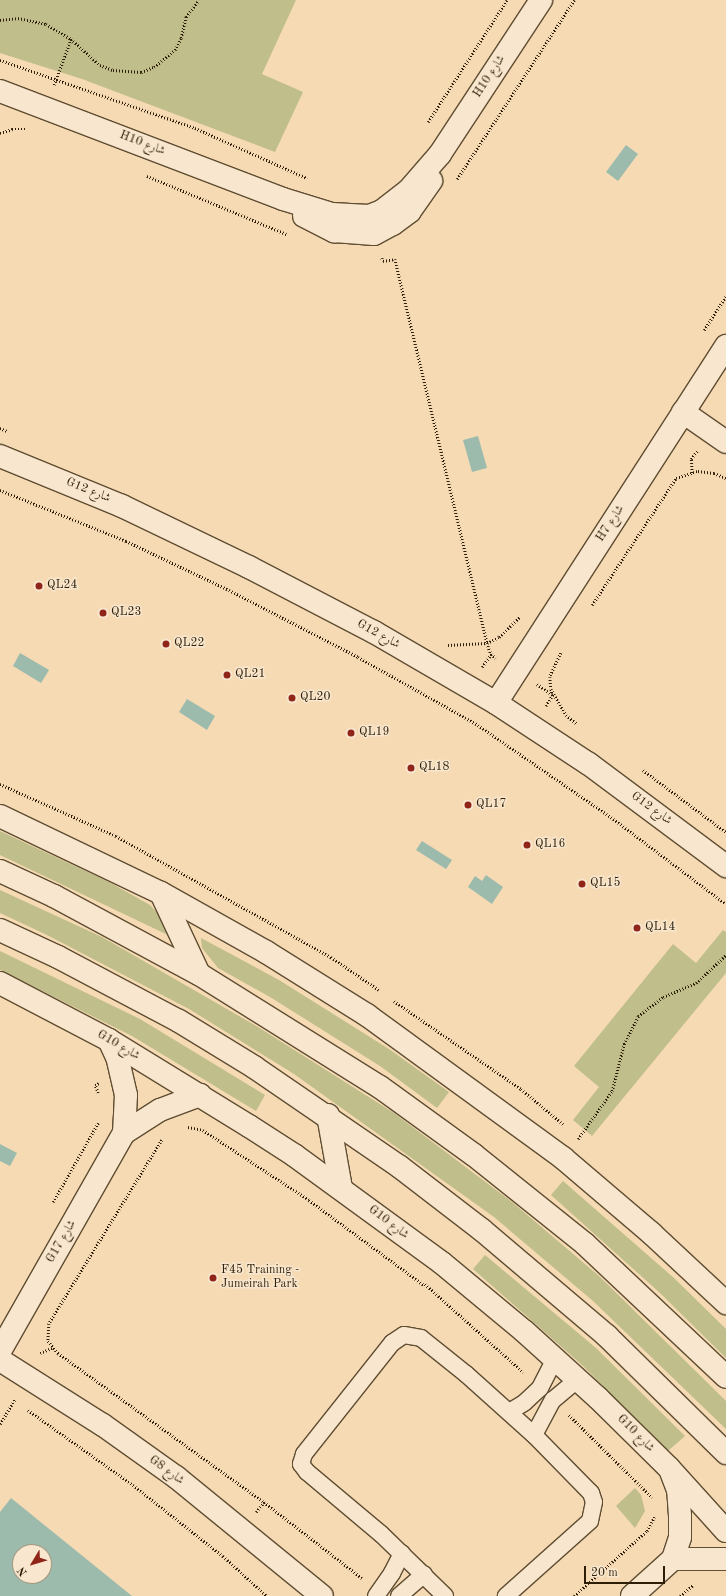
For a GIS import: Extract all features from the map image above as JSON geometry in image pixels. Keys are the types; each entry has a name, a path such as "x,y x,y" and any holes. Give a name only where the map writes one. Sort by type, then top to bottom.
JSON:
{"street":[{"name":"H10 شارع","path":"0,90 47,106 283,199 332,214 369,216 382,210 408,191 440,154 541,0"},
{"name":"H10 شارع","path":"283,199 315,223 334,231 374,234 393,224 410,210 424,194 440,154"},
{"name":"H7 شارع","path":"496,702 726,346"},
{"path":"683,412 726,442"},
{"name":"G12 شارع","path":"0,456 122,506 249,567 374,632 496,702 595,769 726,866"},
{"path":"0,816 161,893 266,952 367,1014 563,1158 651,1233 726,1303"},
{"path":"0,871 61,899 199,974 380,1088 474,1155 585,1244 726,1377"},
{"path":"161,893 199,974"},
{"path":"0,930 58,957 179,1022 328,1115 400,1167 553,1289 659,1384 726,1453"},
{"name":"G10 شارع","path":"0,983 109,1040 200,1095 294,1155 442,1263 578,1379 669,1468 726,1531"},
{"name":"G17 شارع","path":"0,1351 124,1133 126,1095 123,1076 109,1040"},
{"name":"G17 شارع","path":"124,1133 160,1110 200,1095"},
{"path":"328,1115 341,1188"},
{"name":"G8 شارع","path":"0,1360 103,1425 243,1529 322,1596"},
{"path":"632,1596 673,1559 680,1537 678,1490 669,1468"},
{"path":"673,1559 726,1559"}],"lane":[{"path":"445,1596 402,1553 303,1468 301,1464 304,1454 392,1343 404,1335 421,1338 509,1412 534,1435 591,1493 594,1512 583,1528 506,1596"},
{"path":"509,1412 524,1402 540,1388 555,1359"},
{"path":"534,1435 553,1400 578,1379"},
{"path":"378,1594 402,1553"},
{"path":"399,1596 424,1574"}],"path":[{"path":"0,20 32,20 46,24 71,39 100,65 113,70 140,72 154,67 175,50 181,38 186,17 199,0"},
{"path":"426,126 507,0"},
{"path":"47,106 71,39"},
{"path":"0,60 57,78 195,128 310,179"},
{"path":"0,133 12,129 32,131"},
{"path":"140,173 290,236"},
{"path":"374,234 383,261 395,259 487,643 491,654"},
{"path":"700,336 726,296"},
{"path":"590,608 676,478 698,471 714,473 726,478"},
{"path":"0,490 126,541 229,590 358,657 478,725 611,817 726,904"},
{"path":"487,643 499,637 524,611"},
{"path":"564,646 553,666 551,689 566,715 579,726"},
{"path":"636,766 726,832"},
{"path":"563,1158 612,1091 624,1044 638,1016 663,997 702,978 726,955"},
{"path":"100,1096 95,1085 123,1076"},
{"path":"49,1210 99,1117"},
{"path":"183,1128 203,1130 309,1200 424,1285"},
{"path":"165,1136 49,1324 48,1341 58,1353 264,1502 378,1594"},
{"path":"14,1400 21,1404"},
{"path":"27,1409 133,1485 223,1556 267,1596"},
{"path":"243,1529 264,1502"}],"shaded area":[{"path":"0,0 296,0 262,74 303,92 275,152 82,79 0,53"},
{"path":"626,145 638,154 618,181 606,172"},
{"path":"478,436 487,468 472,472 463,440"},
{"path":"20,653 49,670 41,683 13,666"},
{"path":"187,699 215,716 207,730 179,712"},
{"path":"0,831 109,882 150,905 164,920 170,936 0,855"},
{"path":"422,841 452,860 446,869 416,850"},
{"path":"486,875 503,887 492,904 468,887 475,876 482,881"},
{"path":"0,890 102,937 258,1027 394,1113 512,1202 599,1276 726,1401 726,1429 593,1301 494,1217 294,1074 189,1009 47,935 0,913"},
{"path":"723,930 726,932 726,973 592,1136 573,1120 599,1087 574,1066 673,944 696,963"},
{"path":"201,938 279,980 389,1049 449,1092 437,1108 380,1066 270,997 218,968 202,948"},
{"path":"0,951 140,1019 265,1095 256,1111 132,1036 0,970"},
{"path":"0,1144 17,1153 10,1166 0,1161"},
{"path":"563,1181 674,1278 726,1329 726,1358 660,1293 551,1195"},
{"path":"485,1255 596,1348 685,1436 668,1451 582,1365 473,1269"},
{"path":"635,1488 641,1495 645,1511 635,1528 616,1506"},
{"path":"11,1498 132,1596 0,1596 0,1512"}],"place":[{"name":"QL24","path":"39,586"},
{"name":"QL23","path":"103,613"},
{"name":"QL22","path":"166,644"},
{"name":"QL21","path":"227,675"},
{"name":"QL20","path":"292,698"},
{"name":"QL19","path":"351,733"},
{"name":"QL18","path":"411,768"},
{"name":"QL17","path":"468,805"},
{"name":"QL16","path":"527,845"},
{"name":"QL15","path":"582,884"},
{"name":"QL14","path":"637,928"},
{"name":"F45 Training - Jumeirah Park","path":"213,1278"}]}
